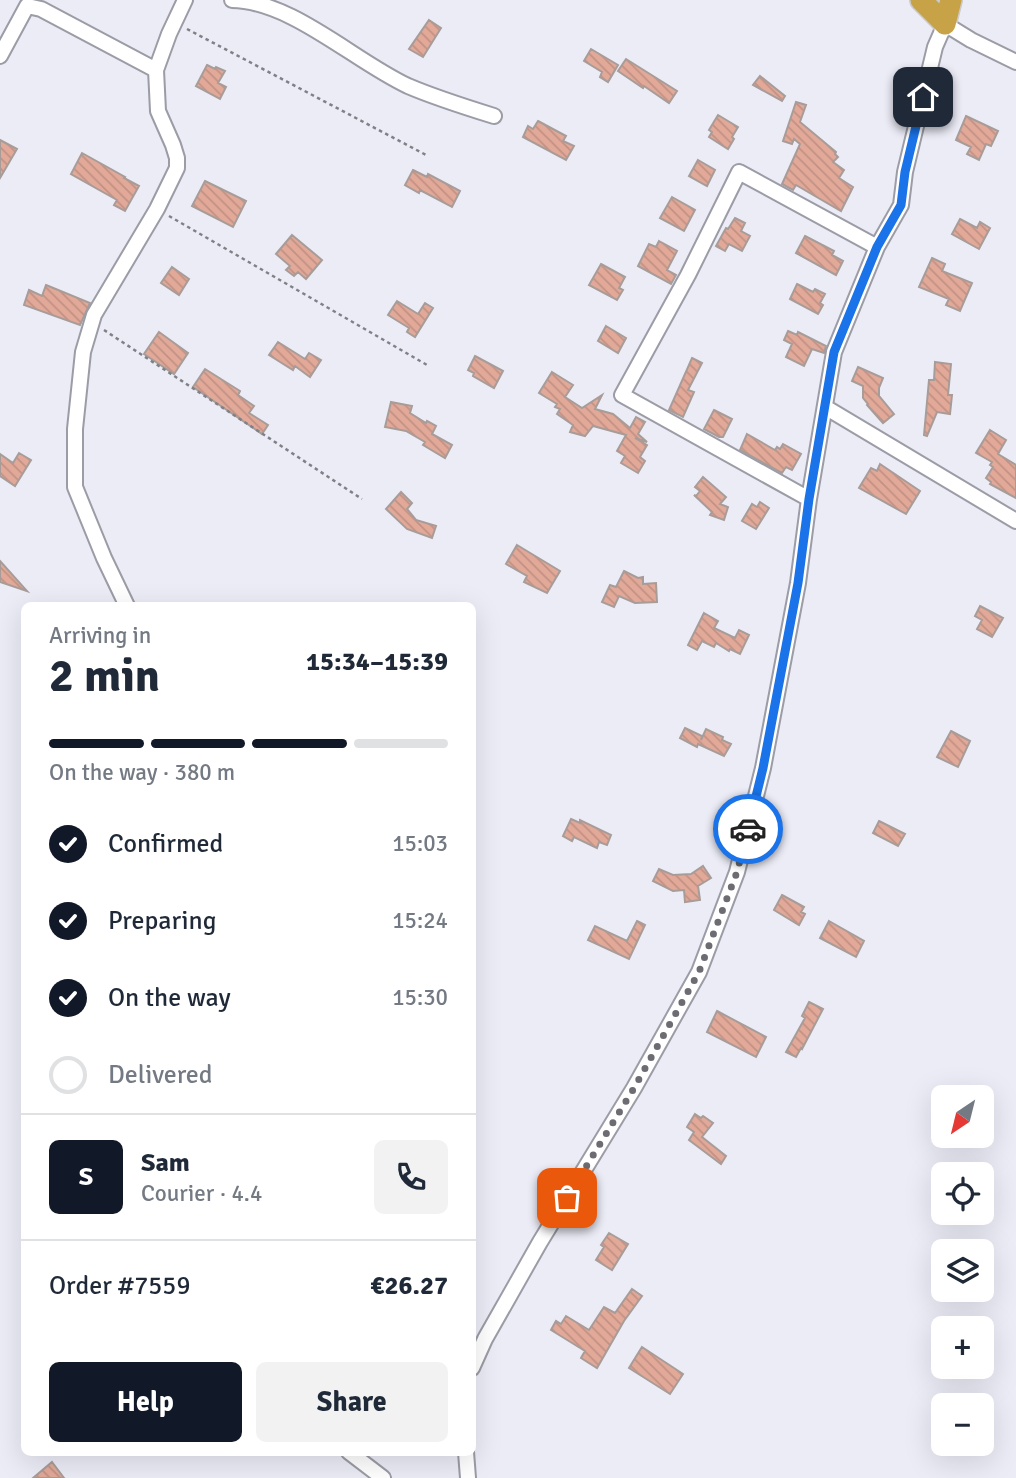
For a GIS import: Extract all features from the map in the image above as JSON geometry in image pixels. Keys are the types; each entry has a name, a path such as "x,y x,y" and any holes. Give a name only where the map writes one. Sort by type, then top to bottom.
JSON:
{"highway":[{"path":"921,0 945,23 951,0"}],"street":[{"path":"125,602 75,487 75,429 80,378 83,352 94,315 157,209 177,168 173,145 158,111 156,71 185,0"},
{"path":"232,0 268,6 407,85 494,116"},
{"path":"0,56 27,6 41,9 156,71"},
{"path":"476,1359 540,1242 634,1088 699,972 737,872 763,768 798,583 834,352 877,247 901,205 905,172 935,47 945,23 971,40 1016,62"},
{"path":"809,499 622,395 688,275 739,173 877,247"},
{"path":"825,407 1016,521"},
{"path":"354,1456 383,1478"},
{"path":"466,1456 468,1478"}],"path":[{"path":"174,22 428,156"},
{"path":"157,209 427,365"},
{"path":"92,323 362,499"}],"building":[{"path":"429,20 441,28 423,57 409,49"},
{"path":"591,49 618,65 608,82 600,77 602,72 584,61"},
{"path":"626,59 677,91 669,103 618,71"},
{"path":"207,65 225,71 218,83 226,87 220,99 196,86"},
{"path":"760,76 785,96 782,101 753,85"},
{"path":"796,102 806,105 800,122 836,152 838,157 833,162 844,170 839,178 853,187 841,211 796,185 793,190 782,184 800,144 794,139 792,144 783,141"},
{"path":"718,115 738,127 728,149 709,137 712,132 709,130"},
{"path":"966,116 998,131 991,146 986,144 979,160 967,154 971,147 956,140"},
{"path":"538,121 566,136 563,141 574,146 566,160 523,137 528,126 533,129"},
{"path":"0,140 17,149 0,178"},
{"path":"82,153 139,186 125,211 114,205 117,200 71,174"},
{"path":"698,160 715,170 707,186 689,176"},
{"path":"413,170 427,177 428,174 460,191 452,207 405,185"},
{"path":"205,181 246,201 233,227 192,206"},
{"path":"672,197 695,210 684,231 660,218"},
{"path":"735,218 745,223 741,231 750,236 742,251 729,244 725,251 716,246"},
{"path":"960,219 977,228 980,222 990,228 979,249 952,234"},
{"path":"292,235 322,260 306,279 298,272 294,276 286,270 290,266 276,254"},
{"path":"805,236 834,251 832,255 843,261 836,275 796,253"},
{"path":"659,241 677,251 667,270 676,275 671,284 638,266 649,244 656,247"},
{"path":"932,258 945,264 942,271 972,283 960,311 946,305 949,299 919,287"},
{"path":"601,264 625,277 619,288 623,290 617,300 589,285"},
{"path":"172,267 189,279 179,295 161,283"},
{"path":"797,284 813,292 815,289 825,294 818,314 790,299"},
{"path":"46,285 90,303 80,325 24,305 29,290 42,296"},
{"path":"397,301 418,314 425,303 433,308 415,337 407,332 409,328 388,315"},
{"path":"606,326 626,338 618,353 598,341"},
{"path":"788,331 797,335 798,332 826,346 824,353 812,349 804,366 786,357 792,344 784,340"},
{"path":"159,332 188,353 174,374 144,354"},
{"path":"278,342 305,359 309,353 321,360 310,377 295,366 293,370 269,355"},
{"path":"475,356 503,371 494,388 468,370"},
{"path":"692,358 702,363 688,390 694,392 683,417 669,410"},
{"path":"935,362 951,364 948,395 952,395 950,414 937,412 927,436 924,435 929,380 934,380"},
{"path":"858,367 883,378 879,396 894,414 883,423 863,398 863,386 852,381"},
{"path":"205,369 240,391 238,395 254,406 249,413 268,425 262,434 193,387"},
{"path":"552,372 573,385 565,397 582,408 602,395 595,409 613,414 630,428 636,417 645,422 638,434 647,442 635,438 647,445 640,457 645,461 638,473 621,463 625,456 617,451 626,435 593,426 585,436 570,432 573,425 557,414 560,409 555,407 557,404 539,393"},
{"path":"391,402 412,406 410,413 436,426 432,434 452,445 445,458 406,431 385,427"},
{"path":"714,410 732,419 723,437 704,429"},
{"path":"990,430 1006,440 998,454 1016,465 1016,498 990,484 986,478 993,467 990,465 992,462 976,453"},
{"path":"747,434 775,450 777,447 780,449 783,444 801,454 792,470 786,467 782,473 740,450"},
{"path":"19,453 31,460 15,486 0,476 0,454 13,463"},
{"path":"880,464 920,491 906,514 859,488 871,468 877,471"},
{"path":"703,477 726,497 720,504 728,507 724,520 710,515 712,512 694,495 700,491 695,487"},
{"path":"401,492 412,503 407,509 416,520 436,526 432,538 407,529 386,509"},
{"path":"760,502 769,508 756,529 742,521 752,504 757,507"},
{"path":"517,545 560,571 547,593 524,582 527,576 506,564"},
{"path":"0,561 27,591 0,582"},
{"path":"624,571 638,578 643,577 643,584 656,583 657,602 635,603 619,596 614,607 602,602 610,585 616,587"},
{"path":"980,606 1003,618 992,637 977,629 982,620 975,616"},
{"path":"704,613 718,621 714,628 735,638 739,630 749,635 740,654 716,643 714,647 702,641 697,650 688,645"},
{"path":"685,728 702,736 701,740 706,729 731,744 724,756 698,744 697,747 680,738"},
{"path":"951,731 970,741 958,767 937,757"},
{"path":"571,819 580,823 580,820 611,835 607,845 599,842 597,848 574,837 572,841 563,836"},
{"path":"879,821 905,834 898,846 873,833"},
{"path":"703,866 711,878 698,886 700,900 685,902 684,890 673,891 653,881 659,869 673,875 691,874"},
{"path":"782,895 804,907 801,912 805,914 799,925 774,910"},
{"path":"637,921 645,925 629,959 588,940 595,926 627,941"},
{"path":"829,921 864,941 856,957 820,938"},
{"path":"809,1002 823,1009 796,1057 786,1052 805,1018 802,1016"},
{"path":"717,1011 766,1037 756,1057 707,1032"},
{"path":"695,1114 713,1123 702,1137 726,1156 721,1164 689,1140 694,1132 687,1127"},
{"path":"609,1233 628,1244 612,1270 596,1260"},
{"path":"632,1289 642,1296 597,1368 581,1358 585,1351 551,1330 556,1321 561,1324 566,1316 589,1330 604,1307 615,1313"},
{"path":"642,1347 683,1374 670,1394 629,1368"},
{"path":"52,1462 64,1478 33,1478"}],"way so far":[{"path":"567,1198 634,1088 699,972 737,872 748,829"}],"route":[{"path":"748,829 763,768 798,583 834,352 877,247 901,205 905,172 923,97"}]}
